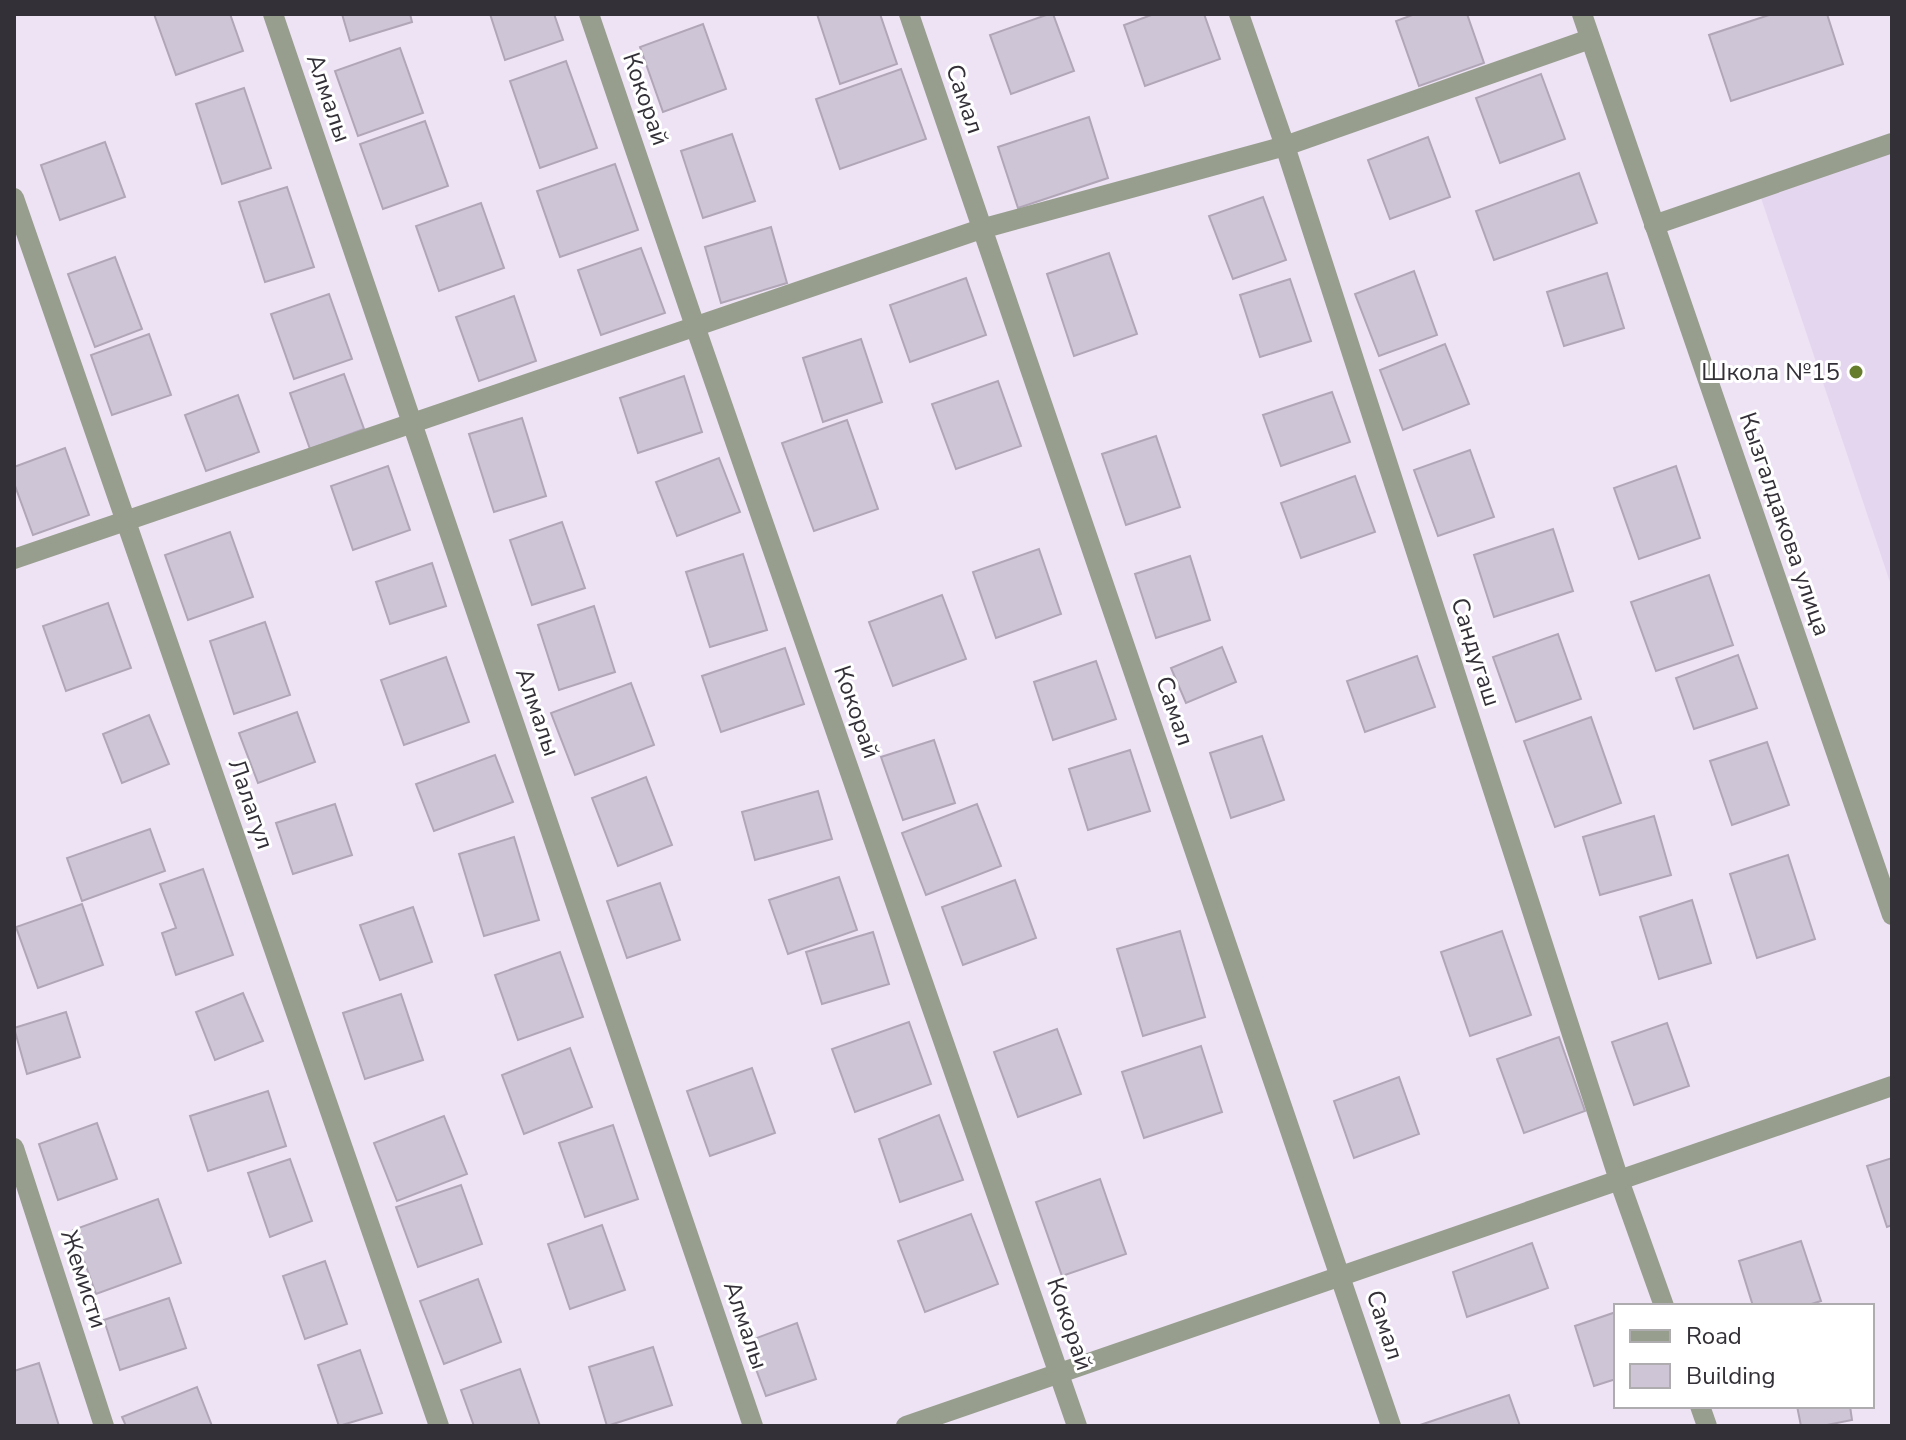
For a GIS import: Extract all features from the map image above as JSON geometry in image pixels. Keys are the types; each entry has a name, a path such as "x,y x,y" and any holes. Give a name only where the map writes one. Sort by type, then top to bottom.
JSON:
{"street":[{"name":"Алмалы","path":"273,14 753,1426"},
{"name":"Кокорай","path":"589,14 1077,1426"},
{"name":"Самал","path":"909,14 1391,1426"},
{"name":"Сандугаш","path":"1239,14 1285,146 1619,1180 1663,1304"},
{"name":"Кызгалдакова улица","path":"1582,14 1892,915"},
{"path":"14,559 981,229 1285,146 1590,39"},
{"path":"1654,225 1892,143"},
{"name":"Лалагул","path":"14,198 439,1426"},
{"path":"906,1426 1892,1086"},
{"name":"Жемисти","path":"14,1148 104,1426"}],"shaded area":[{"name":"Школа №15","path":"1892,150 1892,588 1760,195"}],"building":[{"path":"154,14 230,14 243,51 176,75"},
{"path":"342,14 410,14 412,22 350,41"},
{"path":"490,14 554,14 563,40 505,60"},
{"path":"817,14 880,14 897,64 840,84"},
{"path":"1053,14 1074,71 1011,94 990,35"},
{"path":"1154,14 1204,14 1220,59 1145,86 1124,25"},
{"path":"1415,14 1467,14 1484,63 1419,86 1396,21"},
{"path":"1772,14 1827,14 1843,64 1731,101 1709,35"},
{"path":"703,24 726,89 663,112 640,47"},
{"path":"400,48 423,113 358,136 335,71"},
{"path":"566,61 597,148 540,168 510,81"},
{"path":"901,69 926,139 840,169 816,99"},
{"path":"1541,74 1565,139 1500,163 1476,98"},
{"path":"244,88 271,168 222,184 196,104"},
{"path":"1089,117 1108,178 1018,208 998,147"},
{"path":"425,121 448,186 383,209 360,144"},
{"path":"732,134 755,201 703,218 681,151"},
{"path":"1428,137 1450,197 1390,219 1368,160"},
{"path":"105,142 125,197 60,220 41,165"},
{"path":"615,164 638,230 560,257 537,191"},
{"path":"1579,173 1597,223 1494,260 1476,211"},
{"path":"287,187 314,267 265,282 239,202"},
{"path":"1263,197 1286,260 1233,279 1209,216"},
{"path":"481,203 504,268 439,291 416,226"},
{"path":"771,227 787,283 721,303 705,247"},
{"path":"641,248 665,313 601,335 578,270"},
{"path":"1109,253 1137,334 1074,356 1047,274"},
{"path":"115,257 142,329 95,347 68,274"},
{"path":"1414,271 1437,335 1379,356 1355,294"},
{"path":"1607,273 1624,328 1564,346 1547,292"},
{"path":"966,278 986,335 910,362 890,305"},
{"path":"1290,279 1311,341 1260,357 1240,295"},
{"path":"329,294 352,359 294,379 271,314"},
{"path":"514,296 536,361 479,381 456,317"},
{"path":"149,334 171,395 112,415 91,355"},
{"path":"861,339 882,402 823,422 803,358"},
{"path":"1445,344 1469,404 1403,430 1380,370"},
{"path":"344,374 364,429 310,449 290,393"},
{"path":"684,376 702,432 638,453 620,398"},
{"path":"998,381 1021,446 956,469 932,404"},
{"path":"1332,392 1350,442 1281,466 1263,415"},
{"path":"238,395 259,452 206,471 185,415"},
{"path":"522,418 546,496 494,512 469,434"},
{"path":"847,420 878,509 814,531 782,443"},
{"path":"1156,436 1180,507 1126,525 1102,454"},
{"path":"65,448 89,515 33,535 14,483 14,467"},
{"path":"1470,450 1494,517 1438,536 1414,470"},
{"path":"719,458 740,512 677,536 656,482"},
{"path":"388,466 410,530 353,550 331,486"},
{"path":"1676,466 1700,538 1639,559 1614,488"},
{"path":"1355,476 1375,532 1301,558 1281,503"},
{"path":"562,522 585,588 532,605 510,540"},
{"path":"1553,529 1573,591 1494,617 1474,555"},
{"path":"230,532 253,597 188,620 165,555"},
{"path":"1039,549 1061,614 996,638 973,572"},
{"path":"743,554 767,630 710,647 686,572"},
{"path":"1190,556 1210,620 1156,638 1135,574"},
{"path":"432,563 446,606 390,624 376,582"},
{"path":"1709,575 1733,645 1656,671 1631,602"},
{"path":"942,595 966,659 893,686 869,622"},
{"path":"108,603 131,668 66,691 43,626"},
{"path":"594,606 615,672 559,690 538,625"},
{"path":"265,622 290,695 234,714 210,641"},
{"path":"1558,634 1581,699 1516,722 1493,657"},
{"path":"1222,647 1236,682 1186,703 1171,668"},
{"path":"785,648 804,704 721,732 702,676"},
{"path":"1738,655 1757,708 1694,729 1676,678"},
{"path":"1417,656 1435,707 1365,732 1347,681"},
{"path":"446,657 469,722 404,745 381,680"},
{"path":"1096,661 1116,719 1053,740 1034,682"},
{"path":"631,683 654,745 575,775 551,713"},
{"path":"297,712 315,762 258,783 239,733"},
{"path":"149,715 169,764 122,783 103,734"},
{"path":"1591,717 1621,803 1555,827 1524,741"},
{"path":"1262,736 1284,800 1231,818 1210,753"},
{"path":"934,740 955,803 903,820 881,757"},
{"path":"1767,742 1789,805 1732,825 1710,761"},
{"path":"1130,750 1150,811 1088,830 1069,769"},
{"path":"495,755 513,802 434,831 416,784"},
{"path":"646,777 672,845 618,866 592,798"},
{"path":"818,791 832,839 755,860 742,812"},
{"path":"335,804 352,855 293,874 276,823"},
{"path":"977,804 1001,866 926,895 902,833"},
{"path":"1654,816 1671,875 1600,895 1583,837"},
{"path":"150,829 165,871 82,901 67,858"},
{"path":"514,837 539,920 484,936 459,854"},
{"path":"1788,855 1815,939 1757,958 1730,874"},
{"path":"203,869 233,955 176,975 162,933 176,928 160,884"},
{"path":"839,877 857,930 788,954 769,900"},
{"path":"1015,880 1036,938 963,965 942,907"},
{"path":"660,883 680,940 627,958 607,901"},
{"path":"1692,900 1711,963 1659,979 1640,917"},
{"path":"82,904 103,965 38,988 16,927"},
{"path":"413,907 432,962 380,980 360,925"},
{"path":"1180,931 1205,1017 1143,1036 1117,949"},
{"path":"1502,931 1531,1015 1470,1036 1441,952"},
{"path":"873,932 889,984 822,1004 806,952"},
{"path":"560,952 583,1017 518,1040 495,975"},
{"path":"243,993 263,1041 215,1060 196,1012"},
{"path":"401,994 423,1060 365,1079 343,1013"},
{"path":"66,1012 80,1057 27,1074 14,1028"},
{"path":"909,1022 931,1084 855,1112 832,1049"},
{"path":"1667,1023 1689,1086 1634,1105 1612,1042"},
{"path":"1057,1029 1081,1094 1018,1117 994,1052"},
{"path":"1559,1037 1585,1111 1524,1133 1497,1059"},
{"path":"1201,1046 1222,1112 1144,1138 1122,1072"},
{"path":"570,1048 592,1107 524,1134 502,1075"},
{"path":"752,1068 775,1133 710,1156 687,1091"},
{"path":"1399,1077 1419,1134 1354,1158 1334,1101"},
{"path":"268,1091 286,1146 208,1171 190,1116"},
{"path":"939,1115 963,1180 900,1202 879,1139"},
{"path":"444,1116 467,1174 397,1201 374,1143"},
{"path":"97,1123 117,1179 58,1200 39,1144"},
{"path":"613,1125 638,1199 585,1217 559,1143"},
{"path":"1892,1158 1892,1225 1887,1227 1867,1166"},
{"path":"290,1159 312,1221 270,1237 248,1173"},
{"path":"1100,1179 1126,1254 1062,1276 1036,1202"},
{"path":"461,1185 482,1244 418,1267 396,1207"},
{"path":"158,1199 181,1263 96,1294 73,1230"},
{"path":"971,1214 998,1284 925,1312 898,1241"},
{"path":"602,1225 625,1290 570,1309 548,1244"},
{"path":"1801,1241 1821,1301 1811,1304 1752,1304 1739,1261"},
{"path":"1532,1243 1548,1288 1467,1317 1453,1272"},
{"path":"325,1261 347,1324 305,1339 283,1276"},
{"path":"478,1279 501,1342 444,1364 420,1301"},
{"path":"169,1298 186,1348 120,1370 104,1320"},
{"path":"1614,1313 1614,1380 1594,1386 1575,1326"},
{"path":"797,1323 816,1379 766,1396 746,1342"},
{"path":"653,1347 672,1405 607,1426 589,1367"},
{"path":"360,1350 382,1413 339,1426 318,1365"},
{"path":"39,1363 59,1426 14,1426 14,1371"},
{"path":"520,1369 540,1426 474,1426 461,1390"},
{"path":"197,1387 212,1426 126,1426 122,1417"},
{"path":"1509,1395 1520,1426 1420,1426 1420,1425"},
{"path":"1797,1408 1850,1408 1852,1420 1822,1426 1801,1426"}],"place":[{"name":"Школа №15","path":"1856,372"}]}
